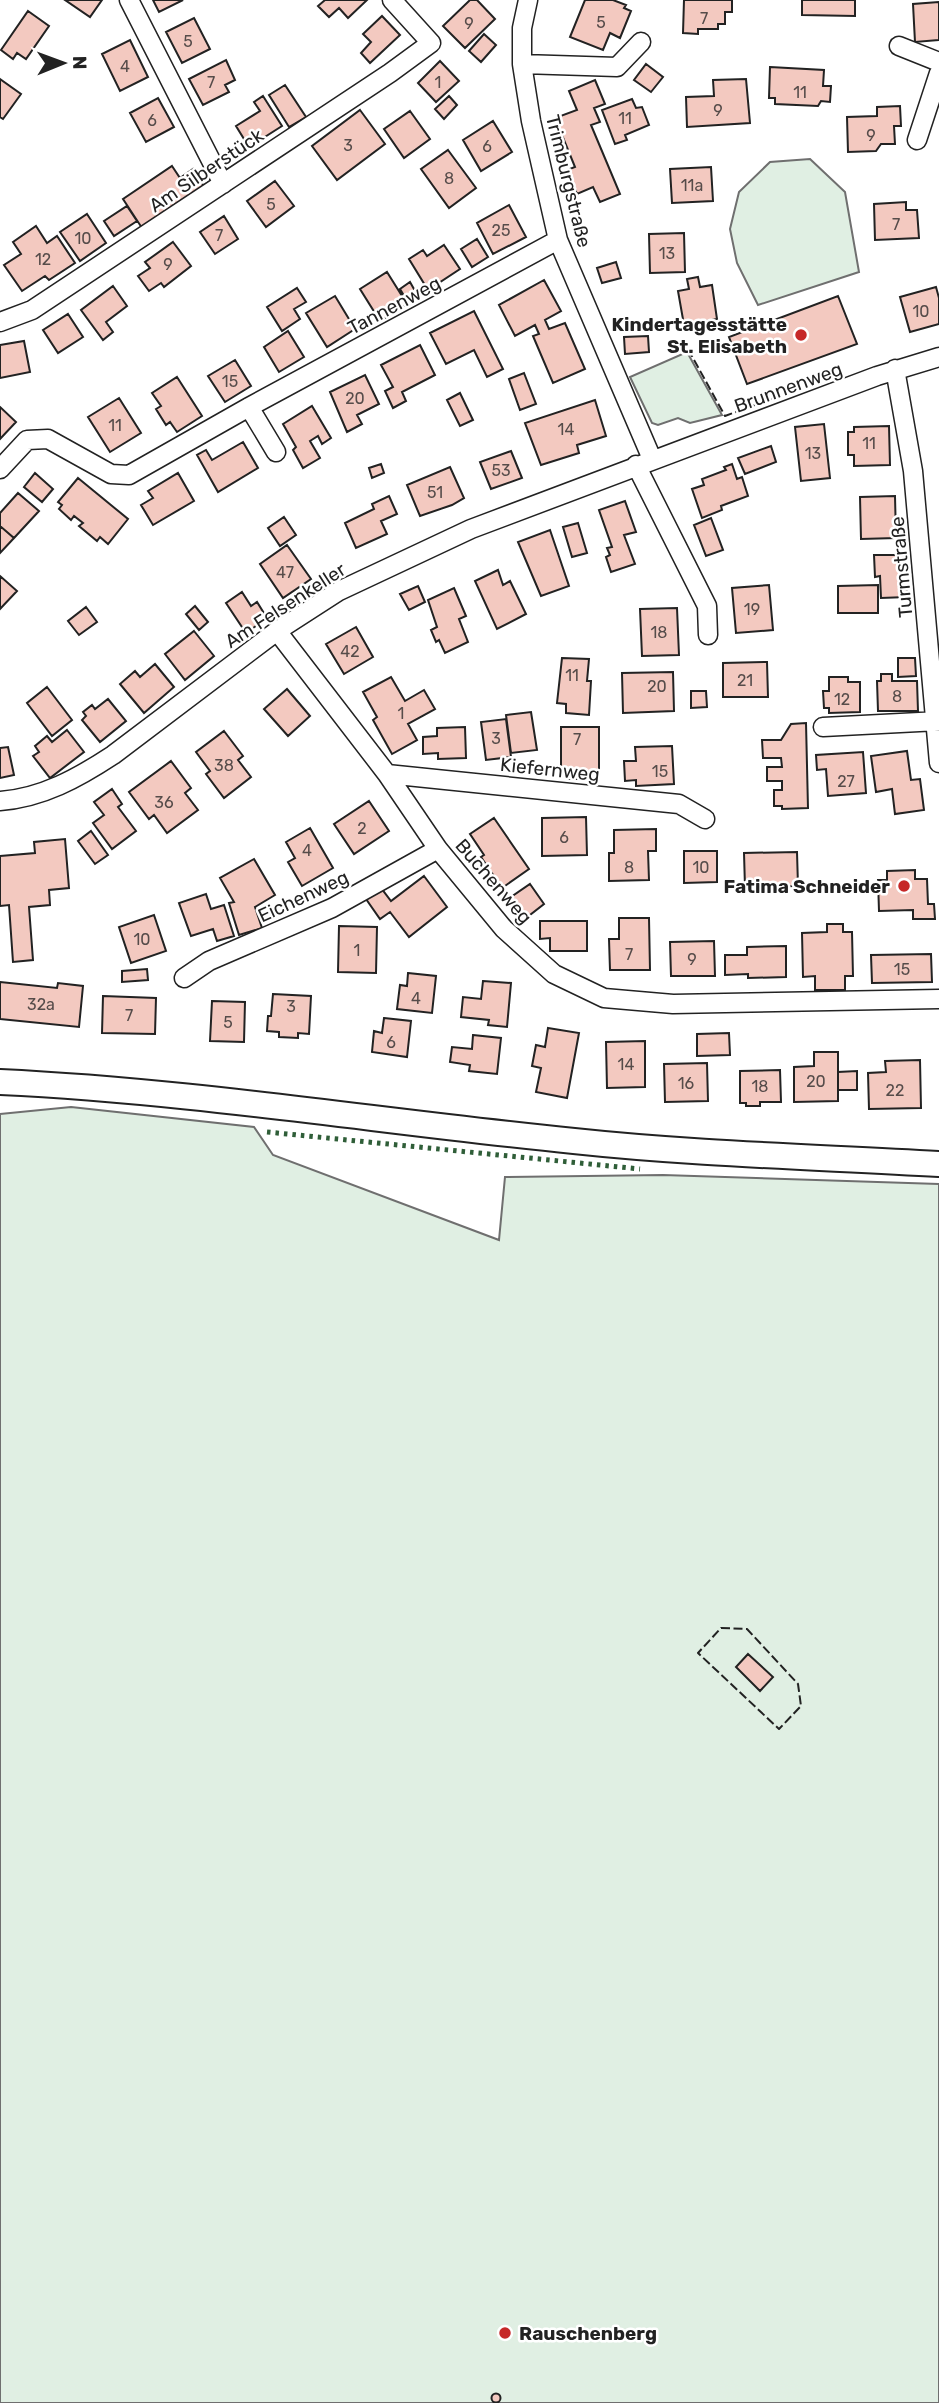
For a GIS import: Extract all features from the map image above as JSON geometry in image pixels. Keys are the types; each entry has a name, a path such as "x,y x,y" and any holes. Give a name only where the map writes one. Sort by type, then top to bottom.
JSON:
{"main road":[{"path":"0,1082 142,1092 574,1141 939,1164"}],"street":[{"path":"129,0 223,184"},
{"name":"Am Silberstück","path":"0,323 33,310 431,43 392,0"},
{"name":"Trimburgstraße","path":"528,0 522,28 522,64 531,121 558,240 644,462 707,606 708,635"},
{"path":"522,64 617,67 641,42"},
{"path":"899,46 939,62"},
{"path":"917,140 939,73"},
{"name":"Tannenweg","path":"0,469 27,440 48,439 111,474 130,475 249,407 558,240"},
{"name":"Brunnenweg","path":"644,462 895,369 939,357"},
{"name":"Turmstraße","path":"895,369 913,471 939,763"},
{"path":"249,407 276,452"},
{"name":"Am Felsenkeller","path":"0,801 56,788 86,773 277,631 339,591 471,529 644,462"},
{"name":"Buchenweg","path":"277,631 387,774 438,849 504,929 554,974 604,999 673,1004 939,999"},
{"path":"823,727 937,721"},
{"name":"Kiefernweg","path":"387,774 679,804 705,820"},
{"name":"Eichenweg","path":"184,978 209,961 331,908 438,849"}],"green space":[{"path":"810,159 845,192 859,272 758,305 737,263 730,229 739,192 770,162"},
{"path":"687,352 722,415 690,423 678,418 658,425 652,423 630,377"},
{"path":"71,1107 254,1127 273,1155 499,1240 505,1177 663,1175 939,1184 939,2403 0,2403 0,1114"}],"building":[{"path":"65,0 102,0 90,17"},
{"path":"153,0 183,0 159,12"},
{"path":"325,0 367,0 348,18 339,8 329,17 318,6"},
{"path":"470,0 477,0 495,19 465,48 443,26"},
{"path":"585,0 613,0 626,5 624,8 631,11 620,38 610,33 603,50 570,37"},
{"path":"684,0 732,0 732,12 725,12 725,24 718,24 718,29 698,29 698,34 683,33"},
{"path":"802,0 855,0 855,16 802,15"},
{"path":"939,2 939,40 915,42 913,4"},
{"path":"28,11 49,26 26,59 17,53 13,59 1,50"},
{"path":"382,16 400,35 370,63 361,53 371,42 363,34"},
{"path":"194,18 210,49 182,63 166,32"},
{"path":"484,34 496,45 481,62 469,51"},
{"path":"130,40 148,77 120,91 102,54"},
{"path":"226,60 235,80 225,85 229,92 203,105 189,79"},
{"path":"440,61 459,81 436,102 418,83"},
{"path":"646,64 663,77 651,92 634,80"},
{"path":"770,67 824,70 823,86 831,86 830,102 821,101 818,106 775,104 775,98 769,98"},
{"path":"0,79 21,94 3,119 0,117"},
{"path":"746,79 750,123 687,127 686,97 714,96 713,80"},
{"path":"595,80 605,104 594,108 600,122 591,125 620,194 600,202 593,187 577,194 567,170 575,167 555,118 577,110 569,91"},
{"path":"285,85 306,117 289,127 269,95"},
{"path":"263,96 282,126 249,147 236,126 260,111 254,102"},
{"path":"449,96 457,105 444,119 435,109"},
{"path":"158,98 174,127 146,142 130,113"},
{"path":"632,99 636,108 642,107 649,125 625,135 627,140 615,144 602,110"},
{"path":"900,106 901,126 894,126 895,144 881,144 876,151 848,152 847,117 877,116 877,107"},
{"path":"360,110 385,144 337,180 312,146"},
{"path":"410,111 430,139 404,158 384,129"},
{"path":"493,121 512,152 481,171 463,140"},
{"path":"448,150 476,188 449,208 421,169"},
{"path":"172,166 180,178 193,169 205,188 142,228 123,199"},
{"path":"711,167 713,201 672,203 670,169"},
{"path":"275,181 294,206 266,227 247,201"},
{"path":"906,202 906,210 917,210 919,238 875,240 874,204"},
{"path":"509,205 526,237 493,254 477,223"},
{"path":"127,206 137,221 114,236 104,221"},
{"path":"87,214 106,243 80,261 60,232"},
{"path":"224,216 238,239 215,254 200,232"},
{"path":"36,226 47,243 57,236 75,263 49,280 45,276 22,291 4,265 21,254 13,242"},
{"path":"684,233 685,272 650,273 649,234"},
{"path":"477,239 488,257 472,267 461,249"},
{"path":"173,242 191,266 164,287 161,283 149,291 138,276 150,268 145,262"},
{"path":"444,245 460,269 428,290 409,259 423,250 427,256"},
{"path":"616,262 621,278 602,283 597,268"},
{"path":"387,272 407,304 380,321 360,289"},
{"path":"698,277 700,287 712,285 717,319 684,325 678,291 689,289 687,279"},
{"path":"544,280 561,311 545,320 549,329 565,323 585,369 553,383 533,336 539,334 535,325 515,336 499,305"},
{"path":"410,282 419,298 409,304 400,289"},
{"path":"113,286 127,306 106,322 113,332 103,340 81,310"},
{"path":"936,287 939,298 939,324 910,332 900,297"},
{"path":"297,288 306,302 294,309 300,319 282,331 267,307"},
{"path":"335,296 355,329 327,347 306,313"},
{"path":"838,296 857,344 747,384 729,337"},
{"path":"474,311 503,369 487,377 474,350 446,364 430,333"},
{"path":"68,314 83,337 58,353 43,330"},
{"path":"288,331 304,357 279,372 264,347"},
{"path":"648,336 649,352 625,354 624,337"},
{"path":"24,341 30,372 0,378 0,345"},
{"path":"420,345 435,375 402,392 406,401 393,408 385,391 393,387 381,365"},
{"path":"235,360 251,386 225,402 208,376"},
{"path":"524,373 536,404 520,410 509,379"},
{"path":"365,375 379,404 357,415 362,424 347,432 330,392"},
{"path":"177,377 202,416 177,432 170,422 166,425 156,409 161,406 152,393"},
{"path":"460,393 473,420 460,426 447,400"},
{"path":"119,398 141,433 110,452 88,417"},
{"path":"595,400 606,436 577,445 579,453 541,465 525,423"},
{"path":"312,406 331,438 322,444 318,436 310,441 320,458 303,468 293,450 296,447 283,424"},
{"path":"0,407 16,422 0,439"},
{"path":"824,424 830,478 801,481 795,427"},
{"path":"889,426 890,465 854,466 854,455 848,455 848,432 854,432 854,427"},
{"path":"243,442 258,468 218,492 197,455 206,450 212,460"},
{"path":"771,446 776,462 745,474 738,458"},
{"path":"511,451 522,478 491,489 480,462"},
{"path":"381,464 384,473 372,478 369,468"},
{"path":"732,464 737,479 742,477 748,496 721,506 722,510 702,518 692,489 704,485 702,479 726,470 724,467"},
{"path":"450,467 464,498 420,516 407,485"},
{"path":"35,473 53,489 42,502 24,487"},
{"path":"178,473 194,501 153,525 141,505 153,498 148,491"},
{"path":"78,478 128,519 108,544 100,537 97,541 79,526 83,523 74,516 71,520 59,509 62,505 58,502"},
{"path":"18,493 39,511 14,538 0,526 0,513"},
{"path":"389,496 397,514 381,521 387,534 356,548 345,523 374,509 372,504"},
{"path":"895,496 896,538 861,539 860,497"},
{"path":"625,501 636,532 624,535 635,564 611,572 606,557 610,555 607,548 612,547 599,510"},
{"path":"284,517 296,535 280,546 268,528"},
{"path":"711,518 723,550 706,556 694,525"},
{"path":"578,523 587,553 572,557 563,527"},
{"path":"0,526 14,538 0,553"},
{"path":"550,530 569,586 541,596 518,542"},
{"path":"287,545 311,579 283,598 260,564"},
{"path":"874,555 906,555 907,597 881,598 880,576 875,577"},
{"path":"498,570 503,585 510,581 526,614 497,629 475,581"},
{"path":"0,576 17,591 0,609"},
{"path":"769,585 773,630 736,633 732,588"},
{"path":"878,585 878,613 838,613 838,586"},
{"path":"418,586 425,602 409,610 400,594"},
{"path":"454,588 466,616 459,619 468,642 445,653 431,630 437,627 428,600"},
{"path":"242,592 251,606 257,602 267,618 246,633 226,603"},
{"path":"195,606 208,622 199,630 186,614"},
{"path":"86,607 97,622 79,635 68,621"},
{"path":"677,608 679,655 642,656 640,609"},
{"path":"356,627 373,657 344,674 326,644"},
{"path":"194,631 214,656 185,680 165,654"},
{"path":"562,658 589,659 589,715 566,713 566,704 557,703"},
{"path":"898,658 915,658 916,676 898,677"},
{"path":"767,662 768,697 723,697 723,663"},
{"path":"155,664 174,687 144,713 120,684 135,671 140,677"},
{"path":"673,672 674,711 623,713 622,673"},
{"path":"881,674 892,674 892,681 917,681 918,711 878,711 877,681 881,681"},
{"path":"391,677 405,701 424,690 435,709 408,724 417,740 392,754 373,720 377,717 363,692"},
{"path":"829,677 848,677 848,682 860,682 860,712 829,713 829,708 824,708 823,691 829,691"},
{"path":"47,687 72,720 52,736 27,703"},
{"path":"287,689 310,716 288,736 264,709"},
{"path":"691,691 706,691 707,707 691,708"},
{"path":"108,699 126,721 100,742 82,720 86,716 83,712 92,705 95,709"},
{"path":"531,712 537,750 511,753 506,715"},
{"path":"506,719 511,757 486,760 481,722"},
{"path":"806,723 808,808 782,809 782,806 774,806 774,790 782,790 782,781 767,781 767,767 782,767 781,758 763,758 762,740 781,740 791,724"},
{"path":"465,727 466,758 438,759 438,753 423,754 423,737 437,736 437,728"},
{"path":"561,727 599,727 599,771 586,771 586,779 569,779 568,771 561,771"},
{"path":"67,730 84,752 50,778 33,756 39,752 35,746 47,736 52,742"},
{"path":"224,731 243,756 238,760 251,777 224,798 206,774 210,771 196,752"},
{"path":"672,746 674,784 636,786 636,780 625,781 624,761 636,761 635,747"},
{"path":"8,747 14,775 0,778 0,748"},
{"path":"907,751 911,780 920,779 924,810 895,814 892,789 876,792 871,756"},
{"path":"863,752 866,793 828,796 826,769 817,770 816,755"},
{"path":"171,761 191,788 185,793 198,810 167,833 154,815 149,819 129,792"},
{"path":"112,789 122,804 118,807 136,831 112,849 93,823 104,815 94,802"},
{"path":"369,801 389,831 354,854 334,824"},
{"path":"586,817 587,855 542,856 542,818"},
{"path":"494,818 529,869 502,888 481,857 484,855 470,834"},
{"path":"310,828 333,868 302,886 288,862 295,858 286,842"},
{"path":"656,829 656,851 648,851 649,880 609,881 609,853 614,853 614,830"},
{"path":"91,831 108,855 95,864 78,841"},
{"path":"65,839 69,888 49,890 50,905 29,907 33,960 13,962 9,905 0,906 0,856 35,853 34,842"},
{"path":"684,851 717,851 717,882 684,883"},
{"path":"797,852 798,886 745,887 744,853"},
{"path":"254,859 275,895 255,907 262,928 239,935 229,903 234,902 220,878"},
{"path":"915,870 915,879 927,879 928,904 934,904 935,919 913,919 913,910 879,911 878,880 887,880 887,871"},
{"path":"424,876 447,907 409,937 390,912 380,919 366,899 381,888 391,901"},
{"path":"530,884 544,904 526,918 511,897"},
{"path":"206,894 211,909 224,905 234,936 217,941 213,929 191,936 179,903"},
{"path":"154,915 166,951 131,963 119,927"},
{"path":"619,918 649,918 650,970 610,970 609,939 619,939"},
{"path":"540,921 587,921 587,951 550,951 550,938 540,939"},
{"path":"827,924 843,924 843,932 852,932 853,976 845,976 845,990 815,990 815,976 803,977 802,933 827,932"},
{"path":"339,926 377,927 376,973 338,972"},
{"path":"714,941 715,976 671,976 670,942"},
{"path":"786,946 786,977 748,978 748,974 725,975 725,955 747,955 747,947"},
{"path":"931,954 932,982 872,983 871,955"},
{"path":"147,969 148,980 122,982 122,971"},
{"path":"408,973 436,976 432,1013 397,1009 400,985 407,986"},
{"path":"483,981 511,983 507,1027 488,1025 489,1020 461,1017 463,997 481,999"},
{"path":"0,982 57,988 58,983 83,986 79,1027 0,1019"},
{"path":"273,994 311,996 309,1034 298,1033 298,1038 279,1037 279,1032 267,1031"},
{"path":"103,996 156,998 155,1034 102,1033"},
{"path":"212,1001 245,1002 244,1042 210,1041"},
{"path":"384,1018 411,1021 407,1057 372,1052 374,1031 382,1033"},
{"path":"548,1028 579,1033 567,1098 536,1092 541,1068 532,1066 536,1045 545,1047"},
{"path":"729,1033 730,1055 697,1056 697,1034"},
{"path":"473,1035 501,1038 497,1074 469,1071 470,1065 450,1062 452,1047 472,1049"},
{"path":"645,1041 645,1087 607,1088 606,1042"},
{"path":"814,1052 838,1052 838,1101 794,1102 794,1067 814,1066"},
{"path":"920,1060 921,1108 869,1109 868,1073 886,1072 885,1061"},
{"path":"707,1063 708,1101 665,1102 664,1064"},
{"path":"780,1070 781,1102 760,1102 760,1106 740,1103 740,1071"},
{"path":"857,1071 857,1090 838,1090 838,1072"},
{"path":"748,1654 773,1677 760,1691 736,1667"},
{"path":"496,2393 501,2398 496,2403 491,2398"}],"hedge":[{"path":"267,1132 640,1169"}],"fence":[{"path":"688,349 725,416 774,398"},
{"path":"721,1628 747,1629 798,1684 801,1706 779,1729 698,1653 721,1628"}],"place":[{"name":"Kindertagesstätte St. Elisabeth","path":"801,335"},
{"name":"Fatima Schneider","path":"904,886"},
{"name":"Rauschenberg","path":"505,2333"}]}
